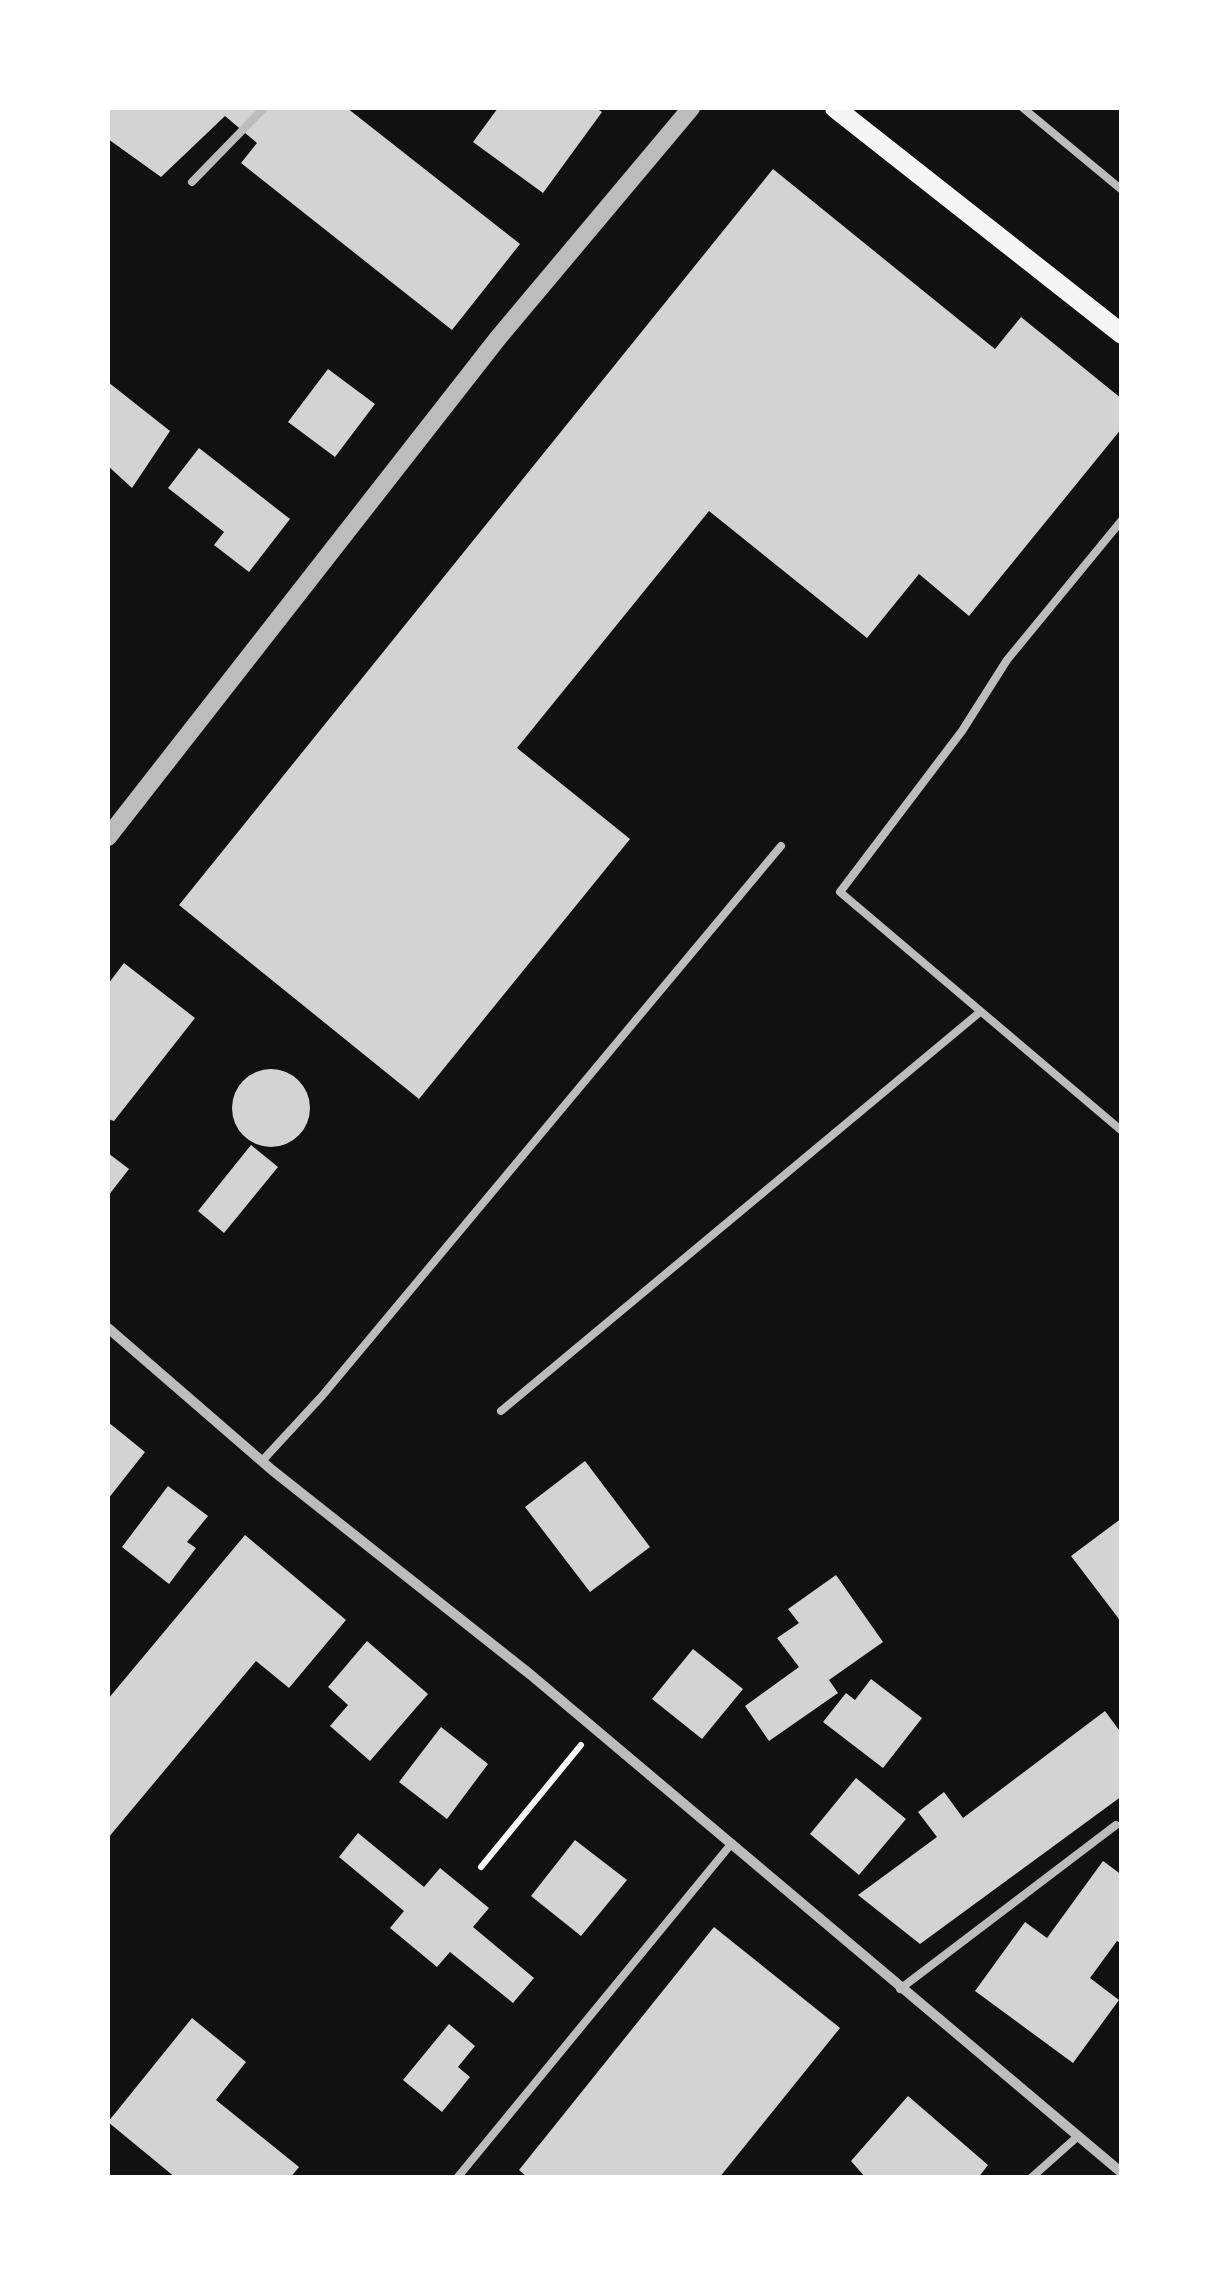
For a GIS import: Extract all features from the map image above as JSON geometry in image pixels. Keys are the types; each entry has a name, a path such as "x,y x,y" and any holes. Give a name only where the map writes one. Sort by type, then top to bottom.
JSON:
{"main road":[{"path":"835,108 1122,334"}],"street":[{"path":"108,837 498,338 691,108"},
{"path":"108,1328 262,1460 594,1729 1122,2173"}],"lane":[{"path":"192,182 264,108"},
{"path":"1023,108 1122,190"},
{"path":"1120,1125 840,892 962,732 1007,660 1122,520"},
{"path":"262,1460 322,1396 781,846"},
{"path":"500,1411 980,1012"},
{"path":"900,1989 1116,1824"},
{"path":"457,2178 732,1844"},
{"path":"1031,2178 1077,2137"}],"path":[{"path":"481,1867 594,1729"}],"building":[{"path":"108,108 347,108 520,244 452,330 241,163 257,143 225,116 161,177 108,139"},
{"path":"498,108 596,108 602,112 543,193 473,142"},
{"path":"773,169 995,349 1021,317 1122,399 1122,428 969,616 919,574 867,638 709,511 517,748 630,839 419,1099 179,905"},
{"path":"328,369 375,404 335,457 288,422"},
{"path":"108,382 170,431 132,488 108,466"},
{"path":"199,448 290,519 249,572 214,545 224,532 168,488"},
{"path":"124,963 195,1018 114,1121 108,1119 108,984"},
{"path":"271,1069 286,1072 298,1081 307,1093 307,1123 298,1135 286,1144 271,1147 256,1144 244,1135 235,1123 232,1108 235,1093 244,1081 256,1072"},
{"path":"251,1145 278,1167 224,1233 198,1211"},
{"path":"108,1153 129,1169 108,1196"},
{"path":"108,1422 145,1452 108,1499"},
{"path":"585,1461 650,1547 590,1592 525,1507"},
{"path":"168,1486 208,1516 187,1542 196,1548 169,1584 122,1547"},
{"path":"1122,1518 1122,1623 1071,1556"},
{"path":"245,1535 346,1620 289,1688 256,1661 108,1838 108,1699"},
{"path":"836,1575 883,1642 829,1680 838,1693 769,1741 745,1706 799,1667 777,1638 799,1623 788,1609"},
{"path":"367,1641 428,1694 370,1761 330,1726 348,1705 328,1687"},
{"path":"693,1649 743,1689 702,1739 652,1699"},
{"path":"871,1679 922,1718 883,1768 823,1722 846,1693 855,1700"},
{"path":"1105,1711 1122,1734 1122,1796 920,1944 858,1895 937,1837 918,1812 944,1792 963,1818"},
{"path":"441,1727 488,1764 447,1819 399,1782"},
{"path":"856,1778 906,1819 859,1875 810,1834"},
{"path":"358,1833 424,1887 440,1868 489,1908 473,1927 534,1978 513,2003 450,1952 437,1967 390,1928 404,1911 339,1857"},
{"path":"575,1840 627,1880 581,1936 531,1896"},
{"path":"1103,1861 1122,1875 1122,1944 1117,1941 1090,1978 1119,2000 1073,2063 975,1991 1025,1922 1047,1938"},
{"path":"714,1927 840,2028 719,2178 528,2178 519,2170"},
{"path":"192,2018 246,2062 216,2100 299,2167 290,2178 176,2178 108,2122"},
{"path":"449,2024 475,2046 458,2067 470,2077 442,2112 403,2080"},
{"path":"908,2096 988,2165 978,2178 866,2178 851,2161"}]}
